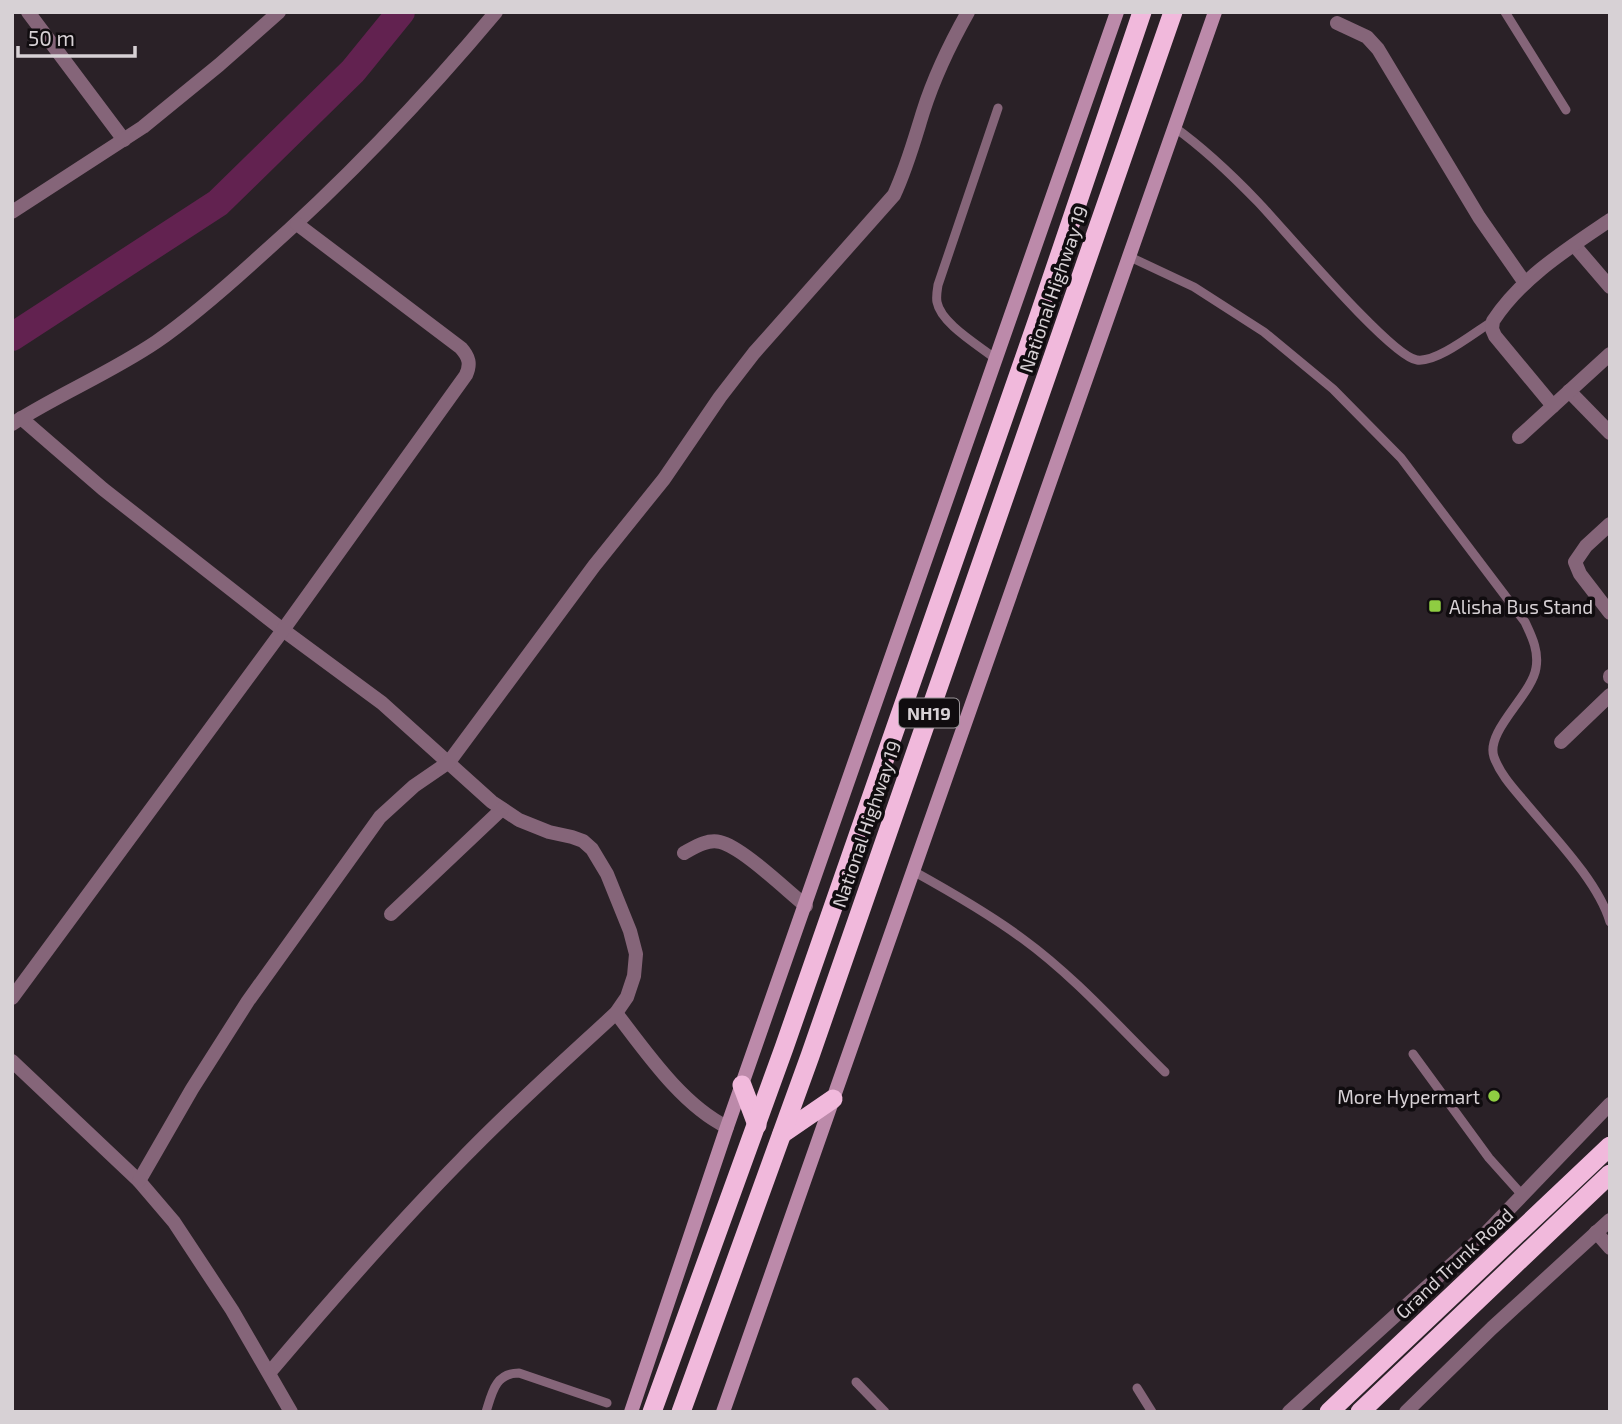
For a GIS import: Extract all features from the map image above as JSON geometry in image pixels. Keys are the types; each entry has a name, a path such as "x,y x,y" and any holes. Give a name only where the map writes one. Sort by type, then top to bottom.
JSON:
{"highway":[{"name":"NH19","path":"652,1412 757,1125 1035,328 1142,12"},
{"name":"National Highway 19","path":"681,1412 782,1134 1174,12"},
{"path":"742,1085 757,1125"},
{"path":"782,1134 833,1099"},
{"name":"Grand Trunk Road","path":"1329,1412 1610,1146"},
{"path":"1360,1412 1610,1174"}],"main road":[{"path":"631,1412 727,1127 1117,12"},
{"path":"723,1412 1215,12"}],"street":[{"path":"28,12 124,140"},
{"path":"12,212 124,140 219,65 279,12"},
{"path":"270,1373 351,1277 436,1186 517,1104 616,1013 627,997 634,976 636,954 630,931 607,874 592,849 583,841 519,820 502,809 382,702 283,630 17,421 155,342 216,295 297,224 421,99 496,12"},
{"path":"139,1181 192,1089 248,1001 380,817 414,786 449,762 594,566 664,479 754,353 894,195 909,163 923,111 945,52 968,12"},
{"path":"1337,23 1367,37 1378,49 1479,217 1525,283"},
{"path":"1553,406 1495,336 1493,321 1525,283 1610,220"},
{"path":"12,998 283,630 470,366 468,356 461,348 297,224"},
{"path":"1574,245 1610,287"},
{"path":"1519,437 1610,354"},
{"path":"1569,391 1610,433"},
{"path":"1610,524 1586,546 1575,562 1580,575 1610,613"},
{"path":"1561,742 1610,695"},
{"path":"391,914 502,809"},
{"path":"684,853 705,842 720,842 737,850 806,906"},
{"path":"616,1013 659,1068 683,1093 717,1123 727,1127"},
{"path":"12,1060 139,1181 174,1222 270,1373 291,1412"},
{"path":"1289,1412 1482,1237 1610,1104"},
{"path":"1406,1412 1492,1328 1610,1220"},
{"path":"1596,1232 1610,1248"}],"lane":[{"path":"1505,12 1566,110"},
{"path":"997,360 952,325 940,312 936,299 938,285 998,108"},
{"path":"1174,127 1223,166 1347,300 1414,360 1426,360 1438,355 1493,321"},
{"path":"1130,257 1194,287 1264,332 1333,389 1401,458 1525,622 1535,646 1536,669 1524,694 1497,735 1493,755 1505,778 1589,881 1605,906 1610,922"},
{"path":"913,871 979,908 1025,940 1069,978 1165,1072"},
{"path":"1413,1054 1489,1158 1523,1196"},
{"path":"486,1412 495,1385 502,1376 509,1373 519,1373 607,1403"},
{"path":"856,1382 885,1412"},
{"path":"1137,1388 1152,1412"}],"waterway":[{"path":"12,337 218,203 353,71 401,12"}],"place":[{"name":"Alisha Bus Stand","path":"1435,606"},
{"name":"More Hypermart","path":"1494,1096"}]}
